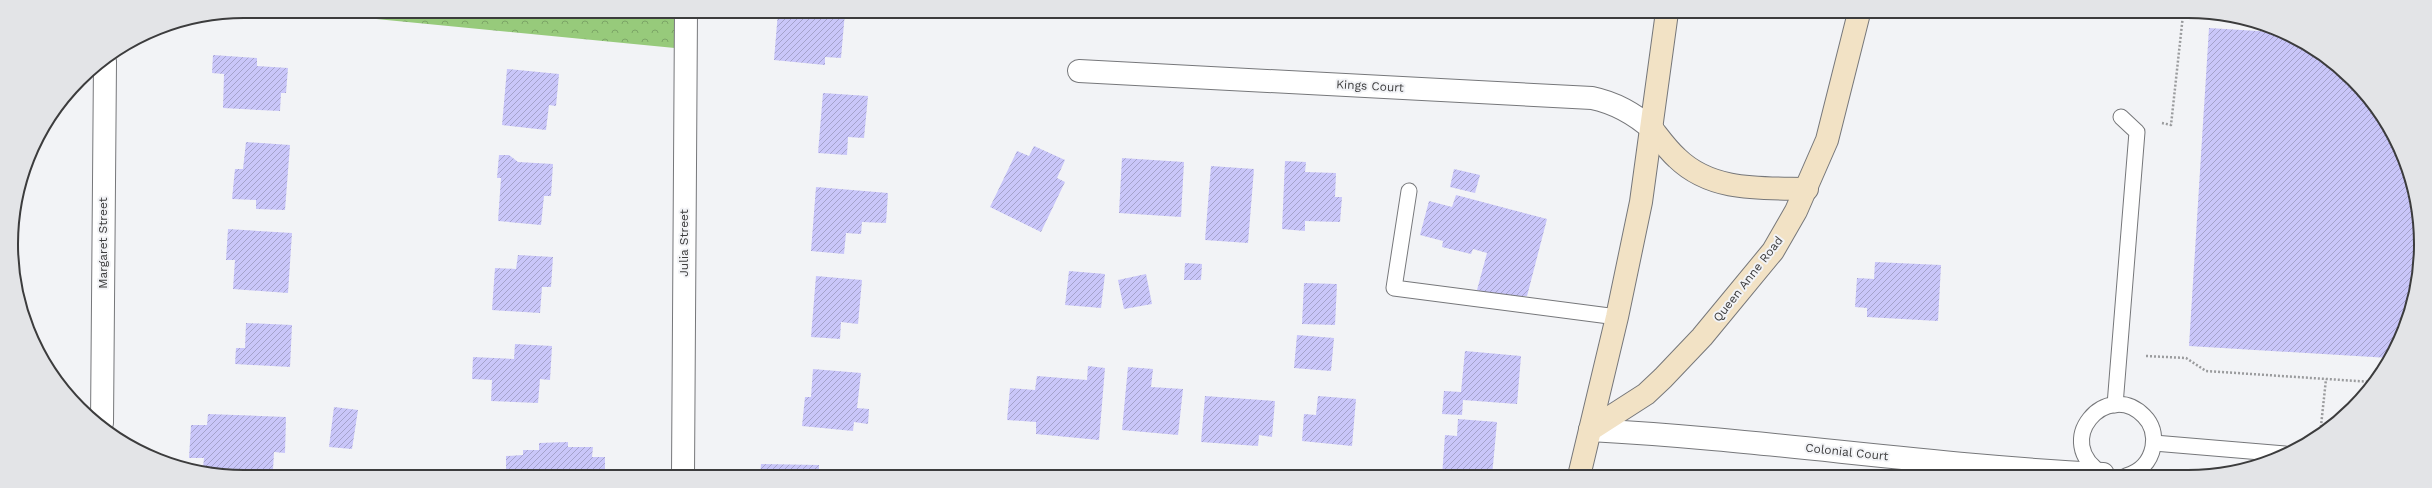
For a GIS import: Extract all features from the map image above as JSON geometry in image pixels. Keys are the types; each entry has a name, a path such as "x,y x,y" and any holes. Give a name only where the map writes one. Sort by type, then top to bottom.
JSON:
{"street":[{"name":"Julia Street","path":"683,470 686,18"},
{"path":"1580,470 1617,317 1642,202 1653,130 1666,18"},
{"name":"Queen Anne Road","path":"1590,430 1646,394 1697,342 1773,251 1786,230 1807,189 1821,157 1834,120 1858,18"},
{"name":"Margaret Street","path":"102,420 104,67"},
{"name":"Kings Court","path":"1079,71 1592,98 1606,101 1630,112 1653,130"},
{"path":"1653,130 1676,158 1697,174 1710,180 1742,186 1807,189"},
{"name":"Colonial Court","path":"1590,430 1687,435 2031,470"}],"lane":[{"path":"2116,405 2137,132 2121,117"},
{"path":"1409,192 1394,288 1617,317"},
{"path":"2096,470 2092,468 2085,458 2081,446 2082,433 2087,421 2095,412 2106,406 2116,405 2130,406 2140,412 2149,421 2153,431 2154,443 2152,454 2140,470"},
{"path":"2154,443 2274,453"}],"path":[{"path":"2119,354 2186,358 2206,372 2367,382"},
{"path":"2322,426 2326,379"}],"green space":[{"path":"366,18 686,18 685,49"}],"building":[{"path":"778,18 844,18 841,58 825,57 825,65 774,60"},
{"path":"2209,28 2265,31 2301,48 2337,74 2358,95 2384,131 2402,171 2410,200 2414,229 2414,259 2410,288 2402,317 2384,358 2189,346"},
{"path":"213,55 257,58 257,66 288,68 286,93 281,93 280,111 223,108 224,74 212,73"},
{"path":"507,69 559,74 556,106 549,105 546,130 502,125"},
{"path":"823,93 868,96 864,138 848,137 847,155 818,153"},
{"path":"246,142 290,145 285,210 256,209 256,200 232,199 235,169 243,169"},
{"path":"1034,146 1065,160 1057,178 1065,182 1041,232 990,207 1017,151 1029,156"},
{"path":"499,155 509,155 518,162 553,164 551,196 544,196 541,225 498,221 501,178 497,178"},
{"path":"1122,158 1184,162 1181,217 1119,213"},
{"path":"1285,161 1306,162 1305,172 1336,173 1335,197 1342,197 1340,222 1305,221 1305,231 1282,229"},
{"path":"1211,166 1254,169 1248,243 1205,240"},
{"path":"1454,169 1480,175 1475,193 1450,187"},
{"path":"816,187 888,193 886,223 862,222 861,234 846,233 844,254 811,251"},
{"path":"1456,195 1547,219 1527,296 1523,296 1522,302 1477,290 1487,253 1473,249 1471,254 1442,247 1443,241 1420,235 1429,201 1452,207"},
{"path":"228,229 292,233 288,293 233,289 235,260 226,260"},
{"path":"518,255 553,257 551,287 542,287 540,313 492,310 495,268 516,269"},
{"path":"1875,262 1941,265 1938,321 1867,317 1867,308 1855,307 1857,278 1874,279"},
{"path":"1185,263 1202,264 1201,280 1184,280"},
{"path":"1069,271 1105,274 1101,308 1065,305"},
{"path":"1146,274 1152,304 1124,309 1118,280"},
{"path":"816,276 862,280 858,324 841,322 840,339 811,337"},
{"path":"1304,283 1337,284 1335,325 1302,324"},
{"path":"246,323 292,325 290,367 235,364 236,348 245,348"},
{"path":"1297,335 1334,338 1331,371 1294,368"},
{"path":"515,344 552,346 550,380 540,379 538,403 491,401 492,380 472,379 473,357 514,359"},
{"path":"1465,351 1521,356 1517,404 1463,400 1462,415 1442,414 1444,391 1461,392"},
{"path":"1088,366 1105,368 1099,440 1036,434 1036,422 1007,420 1010,388 1035,390 1037,376 1087,380"},
{"path":"1128,367 1153,369 1151,387 1183,389 1178,435 1122,430"},
{"path":"813,369 861,373 857,408 869,409 868,424 854,422 853,431 802,426 805,397 811,397"},
{"path":"1205,396 1275,401 1272,437 1259,435 1258,446 1201,442"},
{"path":"1318,396 1356,399 1352,446 1302,441 1304,414 1316,415"},
{"path":"334,407 358,410 352,449 329,447"},
{"path":"208,414 286,417 285,453 274,452 273,470 218,468 203,466 204,458 189,458 191,425 207,425"},
{"path":"1458,419 1497,422 1493,470 1442,470 1445,435 1457,436"},
{"path":"568,442 568,447 593,447 592,457 605,457 605,470 506,470 506,456 523,455 523,450 539,450 539,443"},
{"path":"761,464 819,465 819,470 760,470"}]}
